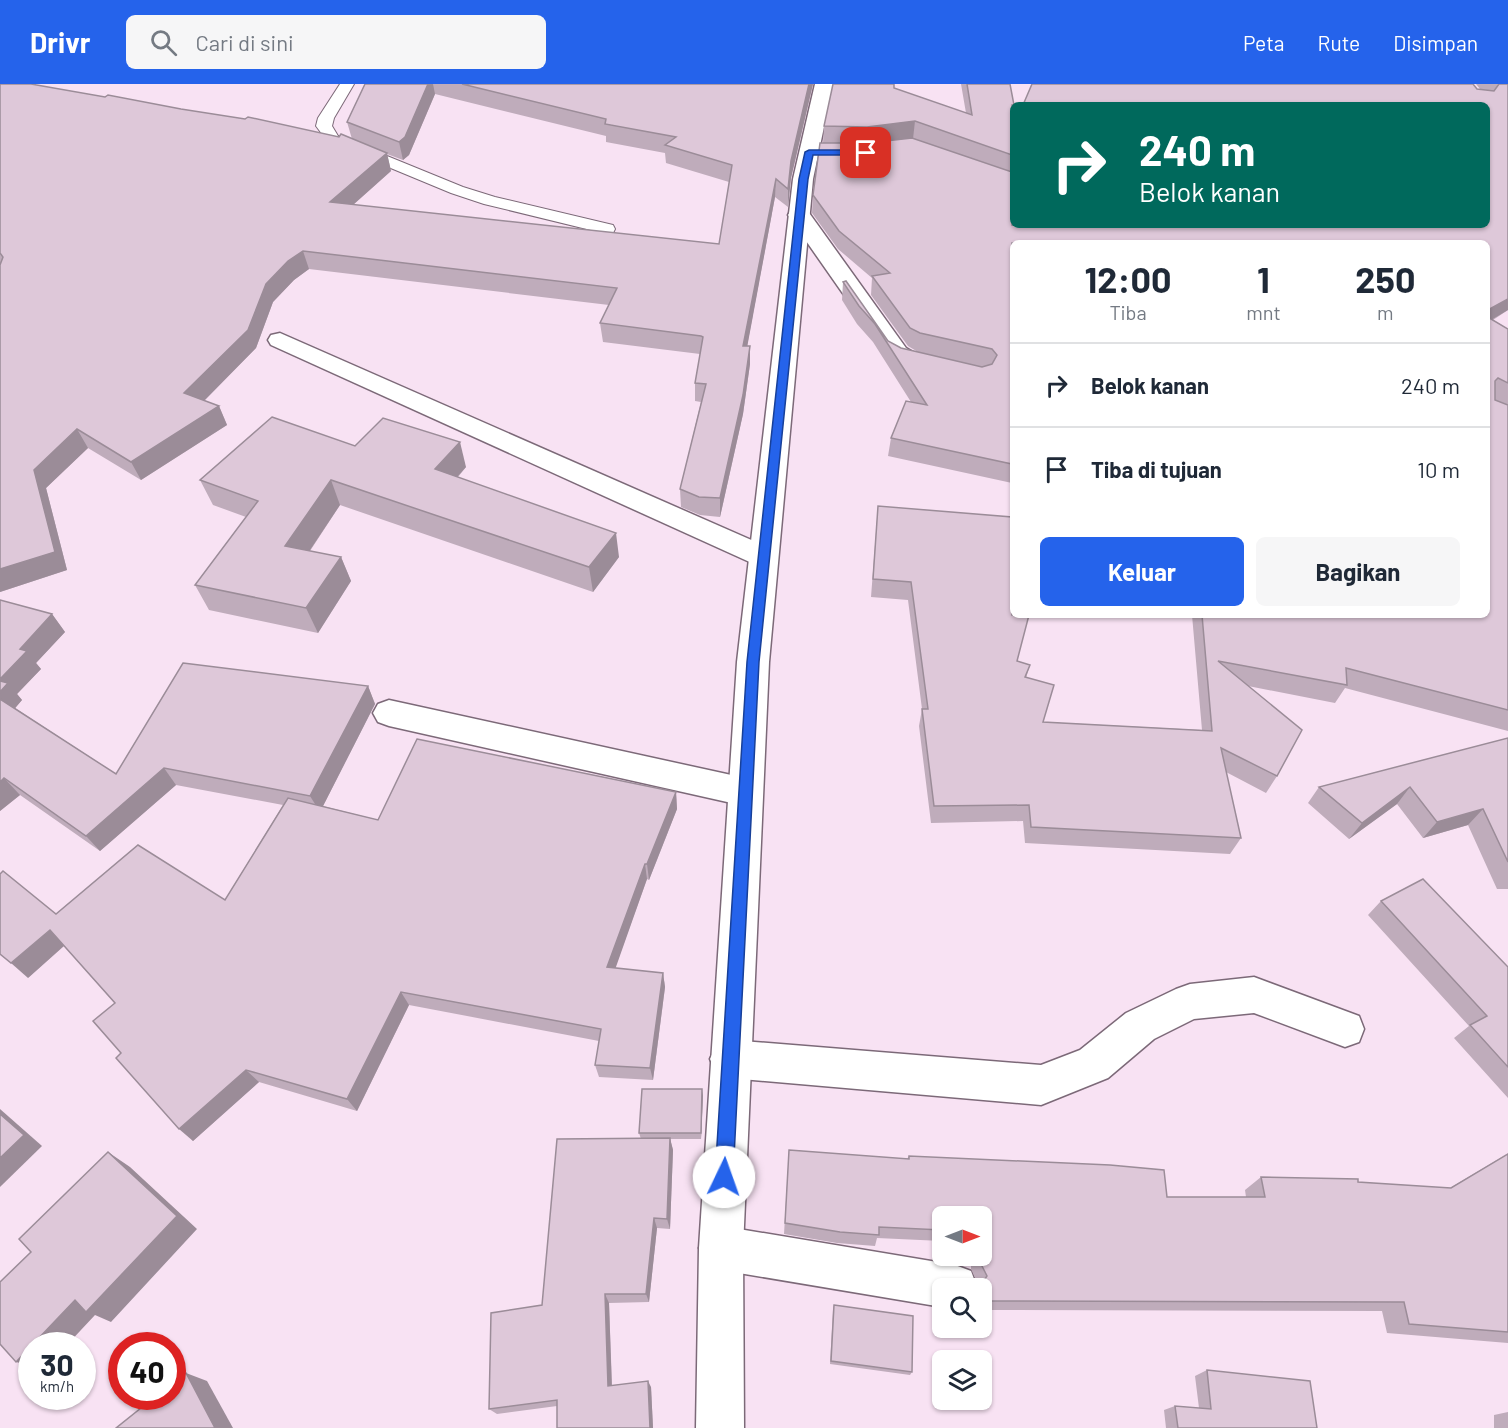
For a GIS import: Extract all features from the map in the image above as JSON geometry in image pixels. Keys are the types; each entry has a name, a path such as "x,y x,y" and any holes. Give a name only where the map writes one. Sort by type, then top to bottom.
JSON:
{"street":[{"path":"720,1428 721,1248 753,662 799,216 819,152 824,84"},
{"path":"799,216 897,353 909,360 944,367"},
{"path":"280,340 764,557"},
{"path":"389,713 745,792"},
{"path":"730,1059 1041,1085 1094,1064 1140,1026 1190,1002 1254,995 1345,1029"},
{"path":"721,1248 932,1283"}],"lane":[{"path":"346,84 326,118 324,126 333,139 457,190 490,201 607,229"}],"building":[{"path":"0,84 31,84 245,119 248,117 339,137 341,134 387,153 330,202 719,244 732,165 665,145 676,137 605,124 606,119 462,84 809,84 791,161 788,189 776,179 743,346 750,346 743,395 720,498 699,497 680,489 706,384 695,383 703,337 600,323 617,288 303,251 288,261 266,284 248,330 184,393 219,406 131,462 77,429 34,470 55,552 0,569 0,265 3,257 0,253"},
{"path":"365,84 428,84 405,137 399,142 347,122"},
{"path":"833,84 894,84 894,88 972,115 967,84 1010,84 1013,102 1010,102 1010,154 915,121 867,127 824,126"},
{"path":"1032,84 1473,84 1477,89 1494,91 1499,84 1508,84 1508,299 1490,309 1490,240 1010,240 1010,464 891,438 906,401 927,405 875,324 859,306 843,282 846,281 888,341 901,348 982,367 992,364 997,355 992,349 920,333 910,328 872,276 890,273 839,231 813,195 820,143 868,143 912,138 1010,171 1010,228 1490,228 1490,102 1024,102"},
{"path":"1490,318 1508,329 1508,383 1498,378 1495,381 1495,400 1508,405 1508,710 1346,668 1347,685 1218,661 1302,730 1277,776 1221,748 1241,838 1031,827 1029,805 934,806 922,709 928,709 911,582 873,579 878,506 1010,517 1010,618 1028,618 1017,661 1030,665 1025,677 1054,685 1043,722 1212,731 1202,618 1490,618"},
{"path":"272,417 355,446 383,418 460,442 435,469 616,533 589,567 331,480 285,546 341,557 306,608 195,585 258,501 200,480"},
{"path":"0,600 52,614 20,649 27,651 0,679"},
{"path":"183,663 368,686 310,796 164,768 86,836 4,778 0,782 0,699 116,774"},
{"path":"0,681 8,683 0,692"},
{"path":"1508,738 1508,862 1483,809 1437,822 1410,787 1362,823 1319,787"},
{"path":"417,739 676,792 647,864 645,864 607,967 663,973 650,1068 595,1065 601,1029 401,992 347,1099 246,1070 179,1129 116,1058 121,1053 93,1021 115,1003 50,930 11,963 0,954 0,874 3,871 56,914 138,845 225,900 288,798 378,820"},
{"path":"1423,879 1508,967 1508,1067 1470,1025 1487,1016 1381,901"},
{"path":"642,1089 702,1089 701,1133 639,1133"},
{"path":"0,1114 24,1135 0,1158"},
{"path":"670,1138 667,1219 654,1218 646,1294 605,1294 608,1386 648,1381 650,1428 557,1428 557,1400 489,1409 491,1313 542,1305 557,1139"},
{"path":"789,1150 909,1159 909,1156 1110,1165 1164,1170 1167,1197 1265,1197 1261,1177 1358,1179 1358,1182 1451,1188 1508,1154 1508,1332 1409,1324 1404,1302 992,1301 992,1278 986,1278 987,1276 982,1266 992,1266 992,1206 932,1206 932,1230 879,1227 879,1235 840,1232 785,1223"},
{"path":"108,1152 177,1216 86,1312 75,1300 45,1332 18,1332 18,1360 16,1362 0,1344 0,1282 31,1252 19,1239"},
{"path":"834,1305 913,1316 912,1372 831,1361"},
{"path":"1207,1370 1310,1381 1317,1428 1178,1428 1175,1406 1211,1409"},
{"path":"186,1373 215,1428 116,1428 138,1410 186,1410"}],"route":[{"path":"724,1177 753,662 803,179 809,152 866,153"}]}
